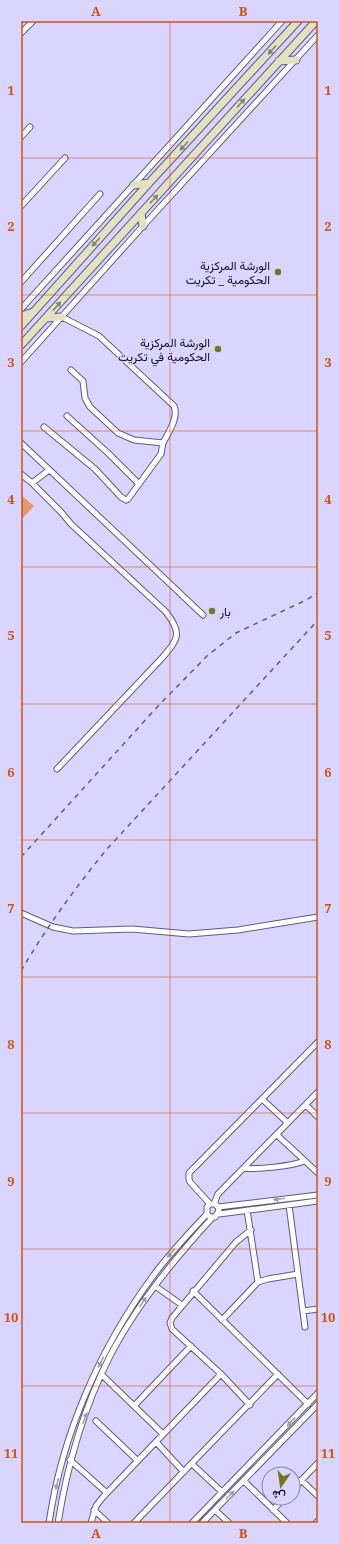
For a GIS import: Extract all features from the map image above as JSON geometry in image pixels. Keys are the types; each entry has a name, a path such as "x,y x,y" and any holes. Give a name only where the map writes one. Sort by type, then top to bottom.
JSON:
{"main road":[{"path":"21,326 148,183 298,21"},
{"path":"21,345 316,21"},
{"path":"279,61 296,60"},
{"path":"207,121 218,129"},
{"path":"134,185 148,183"},
{"path":"141,213 143,226"},
{"path":"21,316 35,311"},
{"path":"46,318 62,317"}],"street":[{"path":"21,33 33,21"},
{"path":"21,309 282,21"},
{"path":"21,362 143,226 318,36"},
{"path":"21,138 30,127"},
{"path":"21,206 66,158"},
{"path":"21,282 100,194"},
{"path":"44,427 95,469 121,498 126,500 161,454 163,443 175,419 176,413 174,406 101,338 62,317"},
{"path":"71,370 84,381 86,398 90,407 118,433 134,440 163,443"},
{"path":"67,416 108,453 139,484"},
{"path":"21,443 203,615"},
{"path":"32,483 49,470"},
{"path":"21,474 32,483 71,524 166,612 174,623 177,633 175,643 162,658 57,769"},
{"path":"21,913 41,922 73,931 132,929 189,934 238,930 318,916"},
{"path":"219,1214 214,1205 190,1182 189,1173 318,1042"},
{"path":"214,1205 217,1196 318,1092"},
{"path":"262,1099 288,1123"},
{"path":"306,1105 318,1117"},
{"path":"276,1134 318,1173"},
{"path":"244,1168 254,1169 296,1164 304,1161"},
{"path":"49,1523 57,1483 70,1436 80,1408 96,1372 121,1325 154,1275 207,1214 207,1207 214,1205 318,1195"},
{"path":"58,1523 70,1460 110,1356 126,1328 155,1286 192,1239 213,1217 219,1214 318,1201"},
{"path":"289,1205 304,1327"},
{"path":"247,1210 258,1282"},
{"path":"207,1214 213,1217"},
{"path":"250,1404 221,1374 172,1329 170,1325 171,1320 193,1291 236,1242 251,1230"},
{"path":"188,1235 192,1239"},
{"path":"222,1320 258,1282 268,1278 298,1274"},
{"path":"155,1286 182,1305"},
{"path":"193,1291 308,1404"},
{"path":"303,1311 318,1309"},
{"path":"121,1325 126,1328"},
{"path":"134,1406 191,1346"},
{"path":"91,1523 96,1506 107,1493 221,1374"},
{"path":"134,1523 278,1374"},
{"path":"102,1375 163,1434"},
{"path":"192,1523 318,1393"},
{"path":"202,1523 318,1404"},
{"path":"96,1421 138,1461"},
{"path":"282,1431 287,1436"},
{"path":"70,1436 77,1439"},
{"path":"156,1442 184,1472"},
{"path":"70,1460 107,1493"},
{"path":"318,1463 301,1480 318,1496"},
{"path":"192,1464 222,1492"},
{"path":"244,1481 287,1523"},
{"path":"273,1510 277,1506"},
{"path":"94,1510 108,1523"},
{"path":"215,1510 229,1523"}],"shaded area":[{"path":"21,495 34,506 21,520"}],"railway":[{"path":"21,857 159,705 207,656 236,633 318,593"},
{"path":"21,971 61,908 107,849 318,620"}],"place":[{"name":"الورشة المركزية الحكومية _ تكريت","path":"278,272"},
{"name":"الورشة المركزية الحكومية في تكريت","path":"218,349"},
{"name":"بار","path":"212,611"}]}
